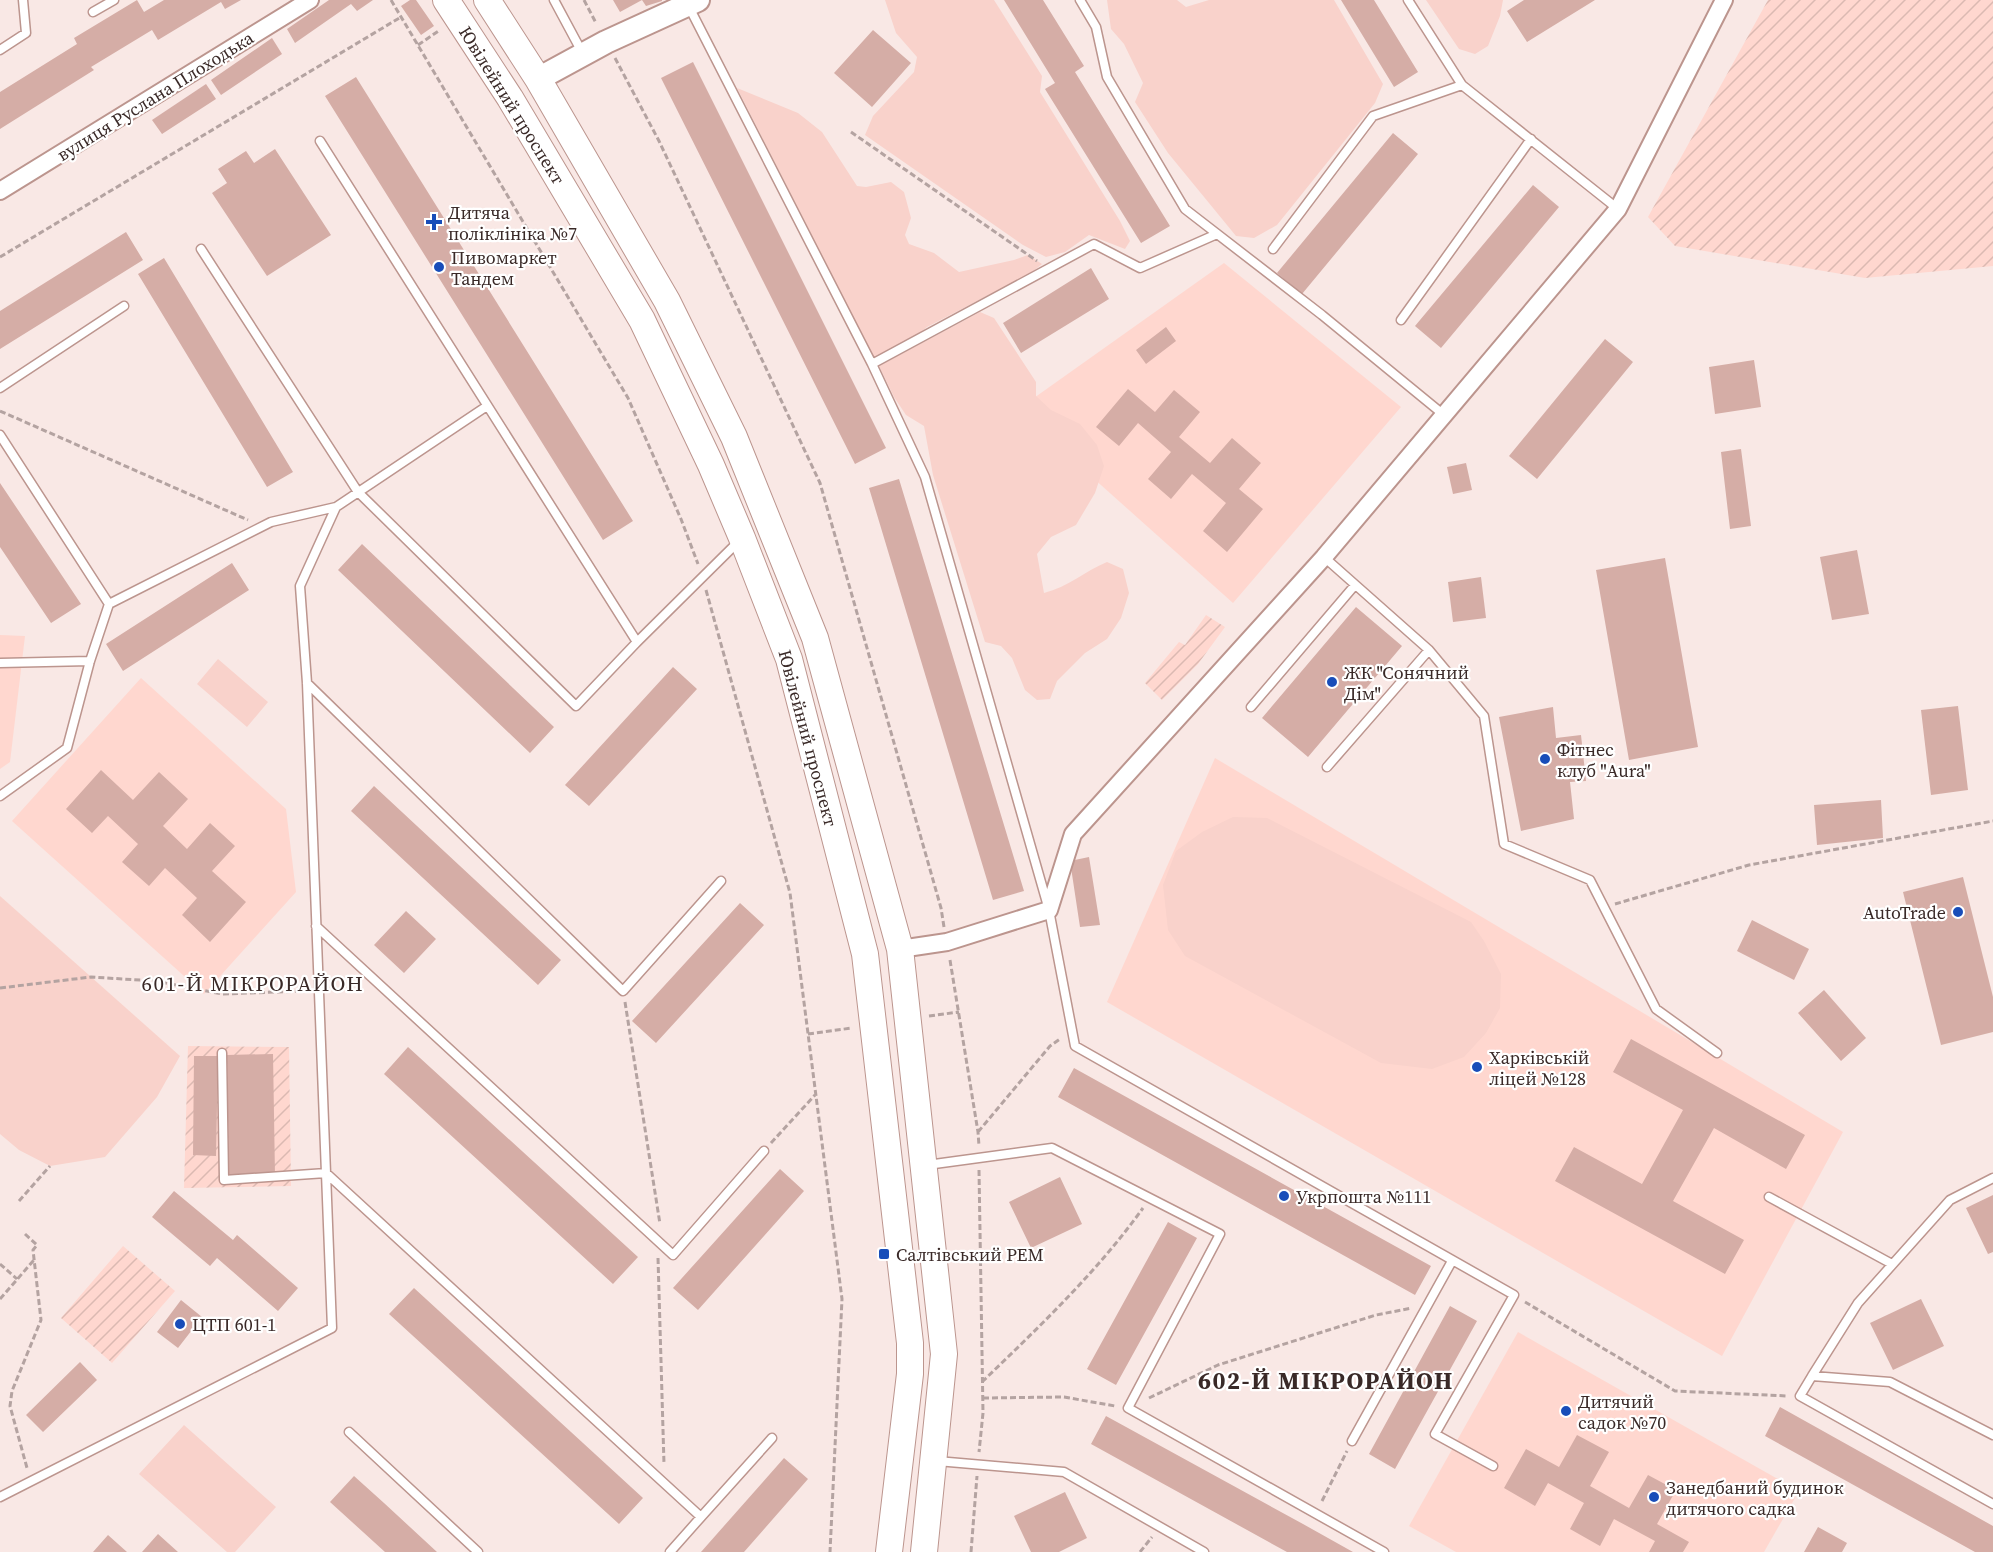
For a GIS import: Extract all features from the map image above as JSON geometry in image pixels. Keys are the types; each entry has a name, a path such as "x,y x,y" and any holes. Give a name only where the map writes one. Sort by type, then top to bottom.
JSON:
{"main road":[{"name":"Ювілейний проспект","path":"446,0 510,98 642,320 711,465 789,659 865,954 910,1342 910,1374 890,1552"},
{"name":"Ювілейний проспект","path":"487,0 538,79 667,301 734,437 815,638 900,949 944,1354 924,1552"},
{"path":"865,954 900,949"}],"street":[{"name":"вулиця Руслана Плоходька","path":"0,191 310,0"},
{"path":"900,949 947,942 1050,910 1073,834 1324,557 1618,209 1724,0"},
{"path":"538,79 606,42 693,2"}],"lane":[{"path":"0,50 26,33 23,0"},
{"path":"93,12 114,0"},
{"path":"554,0 583,55"},
{"path":"1080,0 1096,27 1107,77 1185,209 1322,315 1444,415"},
{"path":"1408,0 1462,85 1618,209"},
{"path":"693,2 872,364 925,477 1050,910 1075,1046 1514,1295 1435,1434 1493,1466"},
{"path":"1273,249 1373,116 1462,85"},
{"path":"1401,320 1531,140"},
{"path":"320,141 637,642"},
{"path":"872,364 1094,244 1140,268 1217,234"},
{"path":"201,249 358,492 576,706 742,538"},
{"path":"0,388 124,306"},
{"path":"0,796 67,748 90,661 110,604 271,522 336,507 487,406"},
{"path":"0,435 110,604"},
{"path":"0,1497 332,1328 307,683 300,586 336,507"},
{"path":"1324,557 1429,650 1484,716 1504,844 1590,879 1656,1009 1717,1053"},
{"path":"1251,707 1355,585"},
{"path":"1328,767 1429,650"},
{"path":"0,663 90,661"},
{"path":"307,683 624,991 721,881"},
{"path":"316,927 673,1255 764,1151"},
{"path":"222,1053 224,1180 326,1173 701,1517"},
{"path":"923,1165 1052,1148 1220,1234 1128,1408 1384,1552"},
{"path":"1993,1178 1950,1200 1892,1264 1858,1303 1800,1396 1993,1504"},
{"path":"1769,1197 1892,1264"},
{"path":"1352,1441 1452,1260"},
{"path":"1812,1376 1890,1382 1993,1435"},
{"path":"349,1432 478,1552"},
{"path":"670,1552 772,1438"},
{"path":"933,1461 1064,1472 1204,1552"}],"path":[{"path":"391,0 628,398 681,519 703,577 790,893 842,1299 830,1552"},
{"path":"0,257 401,17"},
{"path":"418,45 444,27"},
{"path":"851,132 1048,269"},
{"path":"0,411 263,526"},
{"path":"1604,907 1749,865 1993,821"},
{"path":"0,988 91,977 155,981 222,994 319,990"},
{"path":"624,991 660,1243 665,1484"},
{"path":"929,1016 959,1012"},
{"path":"808,1034 854,1028"},
{"path":"978,1132 1050,1046 1072,1032"},
{"path":"764,1151 815,1095"},
{"path":"19,1202 50,1166"},
{"path":"982,1382 1054,1313 1118,1243 1150,1198"},
{"path":"25,1234 37,1245 33,1250 41,1320 12,1391 10,1406 30,1482"},
{"path":"0,1299 34,1260"},
{"path":"0,1264 17,1279"},
{"path":"1514,1295 1675,1391 1800,1396"},
{"path":"982,1398 1064,1397 1128,1408 1218,1365 1376,1315 1427,1305"},
{"path":"1316,1514 1352,1441"},
{"path":"1140,1552 1160,1527"}],"shaded area":[{"path":"885,0 994,0 1042,76 1040,92 1120,221 1130,241 1125,249 1089,235 1065,252 1046,257 1023,245 865,135 873,116 914,72 917,57 896,33"},
{"path":"1107,0 1177,0 1186,7 1209,0 1334,0 1383,84 1375,103 1277,225 1254,238 1236,236 1168,153 1135,102 1143,83 1124,44 1111,29"},
{"path":"1426,0 1503,0 1500,16 1488,46 1475,54 1459,49"},
{"path":"1768,0 1993,0 1993,266 1865,278 1675,246 1648,217"},
{"path":"737,88 798,113 822,132 857,186 866,187 891,182 904,192 911,218 905,235 909,244 934,253 959,272 1028,255 1042,264 1031,273 927,327 916,336 874,358"},
{"path":"1224,263 1401,407 1233,603 1017,410"},
{"path":"980,312 994,318 1036,382 1036,396 1051,410 1080,424 1097,445 1104,466 1095,493 1076,525 1051,537 1037,554 1044,593 1061,587 1107,562 1123,569 1129,593 1121,618 1107,639 1085,653 1057,681 1050,699 1037,700 1025,690 1012,658 1001,646 985,642 933,475 924,426 906,415 894,397 879,366"},
{"path":"1206,615 1225,627 1198,664 1162,700 1145,683 1179,642 1185,645"},
{"path":"0,635 25,636 10,762 0,769"},
{"path":"218,659 268,702 247,727 197,684"},
{"path":"141,678 286,809 296,892 204,994 12,821"},
{"name":"Харківській ліцей №128","path":"1215,758 1843,1132 1722,1356 1107,1002"},
{"path":"1233,817 1267,818 1471,922 1501,974 1500,1008 1486,1033 1464,1057 1432,1069 1381,1063 1185,956 1168,930 1163,885 1176,851 1202,832"},
{"path":"0,896 180,1056 157,1097 105,1157 50,1166 19,1150 0,1134"},
{"path":"188,1046 289,1047 291,1186 184,1188"},
{"path":"123,1246 175,1291 112,1363 61,1318"},
{"name":"Дитячий садок №70","path":"1518,1332 1799,1491 1764,1552 1456,1552 1409,1526"},
{"path":"184,1425 276,1507 235,1552 227,1552 139,1474"}],"building":[{"path":"137,0 144,12 164,0 241,0 225,9 221,2 158,40 152,30 91,67 94,70 0,129 0,92 77,44 74,38"},
{"path":"329,0 373,0 357,11 351,4 295,43 287,29"},
{"path":"410,0 416,0 434,26 421,35 401,6"},
{"path":"613,0 642,0 620,12"},
{"path":"642,0 662,0 662,1 646,6"},
{"path":"1004,0 1043,0 1084,66 1075,72 1170,226 1141,243 1045,89 1055,83"},
{"path":"1341,0 1374,0 1418,72 1394,87"},
{"path":"1524,0 1595,0 1527,42 1507,11"},
{"path":"873,30 911,63 872,107 834,73"},
{"path":"272,38 282,54 221,95 211,80"},
{"path":"693,62 886,448 855,464 661,78"},
{"path":"356,77 633,521 603,540 325,96"},
{"path":"206,84 216,99 162,134 152,120"},
{"path":"1393,133 1418,154 1302,294 1277,273"},
{"path":"275,149 331,235 267,276 212,193 227,183 218,169 246,151 254,163"},
{"path":"1533,185 1559,207 1441,348 1415,326"},
{"path":"126,232 143,260 0,349 0,311"},
{"path":"164,258 293,472 267,487 138,274"},
{"path":"1091,268 1109,299 1021,353 1003,323"},
{"path":"1166,327 1176,341 1146,364 1136,350"},
{"path":"1605,339 1633,362 1537,479 1509,456"},
{"path":"1754,360 1761,407 1715,414 1709,367"},
{"path":"1128,389 1155,412 1174,390 1200,412 1179,437 1210,463 1232,438 1261,463 1239,489 1263,509 1227,552 1203,531 1226,503 1192,474 1171,499 1148,479 1171,452 1138,423 1119,446 1096,427"},
{"path":"1741,449 1751,526 1730,529 1721,452"},
{"path":"1466,463 1472,490 1453,494 1447,467"},
{"path":"899,479 1024,891 993,900 869,488"},
{"path":"0,483 81,604 51,623 0,547"},
{"path":"362,544 554,727 530,753 338,570"},
{"path":"1857,550 1869,614 1832,620 1820,557"},
{"path":"1665,558 1698,747 1629,760 1596,570"},
{"path":"232,563 249,590 123,671 106,644"},
{"path":"1481,577 1486,618 1453,622 1448,582"},
{"name":"ЖК \"Сонячний Дім\"","path":"1356,607 1402,646 1308,757 1262,718"},
{"path":"673,667 697,689 589,806 565,785"},
{"path":"1958,706 1968,790 1931,795 1921,710"},
{"name":"Фітнес клуб \"Aura\"","path":"1553,707 1556,738 1581,735 1586,781 1570,782 1574,819 1521,831 1499,717"},
{"path":"101,770 133,800 159,772 188,799 163,826 187,849 210,823 235,846 212,871 246,902 210,942 182,915 197,898 165,868 149,886 122,862 138,844 108,816 92,833 66,809"},
{"path":"374,786 561,960 538,985 351,811"},
{"path":"1881,800 1883,838 1817,845 1814,805"},
{"path":"1089,857 1100,925 1080,927 1070,861"},
{"path":"1963,877 1993,997 1993,1032 1941,1045 1903,892"},
{"path":"740,903 764,925 656,1043 632,1021"},
{"path":"406,911 436,939 404,973 374,945"},
{"path":"1752,920 1809,949 1794,980 1737,951"},
{"path":"1824,990 1866,1038 1841,1061 1798,1013"},
{"name":"Харківській ліцей №128","path":"1631,1039 1805,1135 1786,1169 1714,1128 1673,1201 1744,1240 1725,1274 1555,1181 1574,1147 1642,1184 1683,1110 1613,1072"},
{"path":"408,1047 638,1257 613,1284 384,1074"},
{"path":"273,1054 275,1176 229,1176 227,1055"},
{"path":"194,1056 218,1056 216,1156 193,1155"},
{"path":"1074,1068 1431,1266 1415,1295 1058,1097"},
{"path":"780,1169 804,1191 698,1310 673,1288"},
{"path":"1060,1177 1082,1224 1031,1248 1009,1202"},
{"path":"174,1191 233,1240 237,1235 298,1288 278,1311 217,1258 210,1266 152,1217"},
{"path":"1993,1195 1993,1252 1988,1254 1966,1208"},
{"path":"1168,1222 1197,1238 1116,1385 1087,1369"},
{"path":"414,1288 643,1498 619,1524 389,1314"},
{"path":"1921,1299 1944,1346 1893,1370 1870,1323"},
{"name":"ЦТП 601-1","path":"181,1300 202,1317 178,1348 157,1332"},
{"path":"1450,1306 1477,1321 1395,1469 1369,1454"},
{"path":"80,1362 97,1380 43,1432 26,1415"},
{"path":"1780,1407 1993,1526 1993,1552 1975,1552 1765,1436"},
{"path":"1106,1416 1353,1552 1287,1552 1091,1444"},
{"name":"Занедбаний будинок дитячого садка","path":"1577,1435 1609,1452 1590,1486 1629,1508 1648,1475 1676,1490 1657,1524 1689,1542 1683,1552 1649,1552 1655,1541 1614,1519 1600,1546 1570,1529 1584,1503 1548,1483 1535,1506 1504,1488 1526,1449 1559,1467"},
{"path":"784,1458 808,1479 744,1552 701,1552"},
{"path":"354,1476 437,1552 385,1552 330,1502"},
{"path":"1065,1492 1087,1538 1059,1552 1031,1552 1014,1516"},
{"path":"1818,1527 1847,1543 1842,1552 1804,1552"},
{"path":"158,1534 178,1552 142,1552"},
{"path":"108,1535 127,1552 93,1552"}],"place":[{"name":"Дитяча поліклініка №7","path":"434,222"},
{"name":"Пивомаркет Тандем","path":"439,267"},
{"name":"ЖК \"Сонячний Дім\"","path":"1332,682"},
{"name":"Фітнес клуб \"Aura\"","path":"1545,759"},
{"name":"AutoTrade","path":"1958,912"},
{"name":"Харківській ліцей №128","path":"1477,1067"},
{"name":"Укрпошта №111","path":"1284,1196"},
{"name":"Салтівський РЕМ","path":"884,1254"},
{"name":"ЦТП 601-1","path":"180,1324"},
{"name":"Дитячий садок №70","path":"1566,1411"},
{"name":"Занедбаний будинок дитячого садка","path":"1654,1497"}],"district":[{"name":"601-Й МІКРОРАЙОН","path":"253,983"},
{"name":"602-Й МІКРОРАЙОН","path":"1326,1380"}]}
